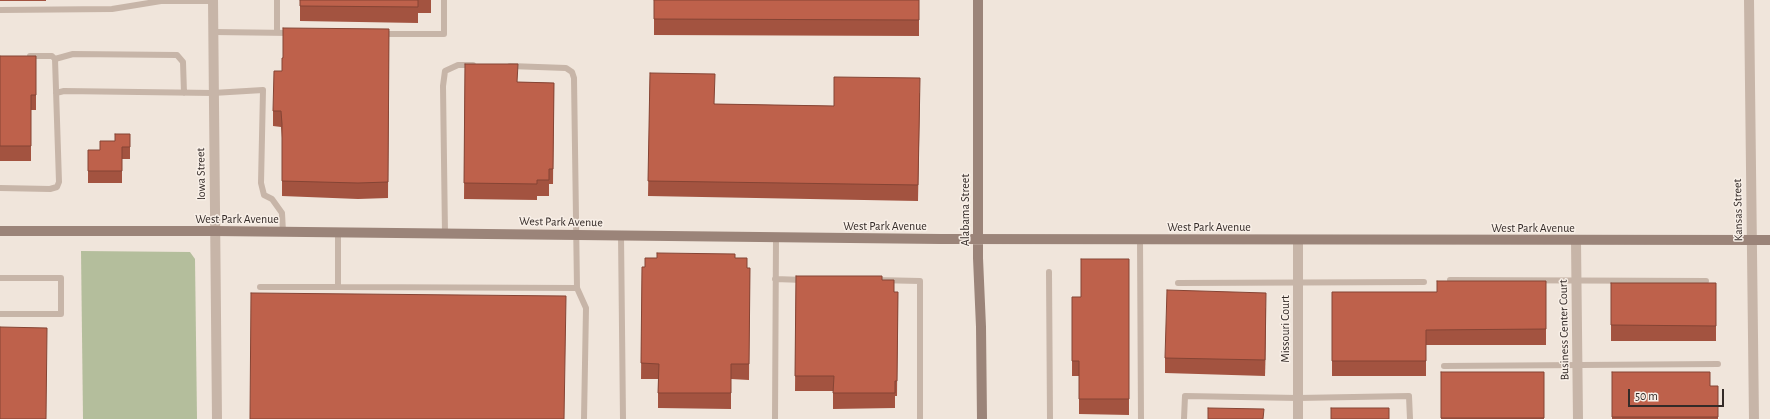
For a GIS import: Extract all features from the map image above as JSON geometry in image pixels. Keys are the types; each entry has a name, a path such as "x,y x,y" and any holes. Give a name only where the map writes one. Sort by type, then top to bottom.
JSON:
{"street":[{"name":"Iowa Street","path":"213,0 217,419"},
{"name":"Alabama Street","path":"978,0 978,239 982,419"},
{"name":"Kansas Street","path":"1749,0 1754,419"},
{"name":"West Park Avenue","path":"0,231 215,231 776,238 1140,240 1770,240"},
{"name":"Missouri Court","path":"1298,240 1298,419"},
{"name":"Business Center Court","path":"1576,241 1578,419"}],"lane":[{"path":"0,10 112,9 161,1 213,0"},
{"path":"277,0 277,33"},
{"path":"375,34 444,34 444,0"},
{"path":"214,32 301,33"},
{"path":"22,56 52,56 55,59 73,54 177,55 183,62 184,93"},
{"path":"0,188 57,188 55,59"},
{"path":"445,234 443,86 445,70 458,65 482,66"},
{"path":"505,66 566,68 572,72 574,78 577,288 586,308 584,419"},
{"path":"56,93 64,91 213,93 263,90 261,183 264,195 272,198 282,213 283,232"},
{"path":"338,233 338,287"},
{"path":"621,235 622,419"},
{"path":"775,419 776,238"},
{"path":"1140,240 1141,419"},
{"path":"1049,272 1050,419"},
{"path":"0,278 61,278 61,314 0,314"},
{"path":"776,279 814,280"},
{"path":"867,280 920,281 920,419"},
{"path":"1450,280 1576,282 1706,281"},
{"path":"1178,282 1424,282"},
{"path":"260,287 577,288"},
{"path":"1444,366 1718,364"},
{"path":"1184,419 1185,396 1298,398 1409,396 1410,419"}],"green space":[{"path":"81,251 190,252 195,259 197,419 83,419"}],"building":[{"path":"300,0 418,0 418,7 300,6"},
{"path":"654,0 919,0 919,20 654,19"},
{"path":"283,28 389,29 388,182 358,183 282,181 281,111 273,111 274,71 282,71"},
{"path":"0,56 36,56 36,95 31,95 31,146 0,146"},
{"path":"465,64 518,64 517,82 554,83 553,169 549,169 549,180 537,180 537,184 464,183"},
{"path":"650,73 715,74 714,104 834,106 834,77 920,78 918,185 648,181"},
{"path":"115,134 130,134 130,147 122,147 122,171 88,171 88,150 100,150 100,141 115,141"},
{"path":"657,253 735,254 735,258 747,258 747,268 750,268 749,364 731,364 731,393 658,393 659,364 641,363 642,267 645,267 645,258 657,258"},
{"path":"1081,259 1129,259 1129,399 1079,399 1079,361 1072,361 1072,297 1081,297"},
{"path":"796,276 882,276 882,280 894,280 894,292 898,292 897,381 895,381 895,393 833,393 834,376 795,376"},
{"path":"1437,281 1546,281 1546,329 1426,330 1426,361 1332,361 1332,292 1437,292"},
{"path":"1611,283 1716,283 1716,326 1611,325"},
{"path":"1167,290 1266,293 1265,360 1165,358"},
{"path":"251,293 566,296 564,419 250,419"},
{"path":"0,327 47,328 46,419 0,419"},
{"path":"1441,372 1544,372 1544,418 1441,418"},
{"path":"1612,372 1710,372 1710,386 1718,386 1718,417 1612,417"},
{"path":"1208,408 1264,409 1263,419 1208,419"},
{"path":"1331,408 1389,408 1389,419 1331,419"}]}
